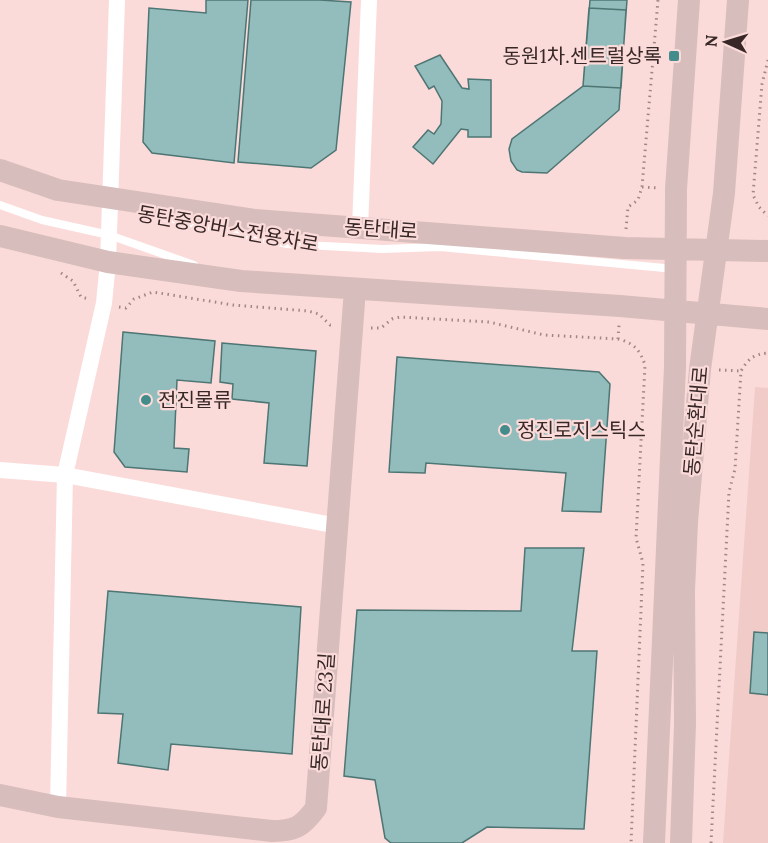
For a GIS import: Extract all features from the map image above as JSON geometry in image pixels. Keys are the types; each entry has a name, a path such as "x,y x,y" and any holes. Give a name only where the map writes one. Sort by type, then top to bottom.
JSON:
{"street":[{"path":"58,807 65,474 104,303 108,262 117,0"},
{"path":"360,228 369,0"},
{"name":"동탄순환대로","path":"654,843 675,379 676,189 689,0"},
{"name":"동탄순환대로","path":"681,843 687,533 700,369 724,193 738,0"},
{"name":"동탄대로","path":"0,170 109,206 255,220 613,247 676,259 716,249 768,251"},
{"path":"0,236 108,262 241,281 768,319"},
{"name":"동탄대로 23길","path":"0,795 58,807 272,831 291,831 306,822 316,808 355,289"},
{"path":"0,470 65,474 338,526"}],"lane":[{"path":"0,205 42,220 109,235 241,281"},
{"name":"동탄중앙버스전용차로","path":"151,215 287,244 382,249 440,247 676,259"}],"path":[{"path":"628,207 638,200 642,187 658,0"},
{"path":"768,60 762,84 753,195 759,207 768,216"},
{"path":"57,271 73,281 81,297"},
{"path":"126,308 134,300 153,292 233,305 308,311 319,314 330,325"},
{"path":"381,328 392,319 400,317 489,322 544,334 618,339 630,342 643,357 645,365 636,538 643,563 631,843"},
{"path":"711,843 729,492 735,469 741,371 753,356 768,353"}],"shaded area":[{"path":"755,387 768,388 768,843 723,843"}],"building":[{"path":"206,0 248,0 234,163 152,153 143,142 149,8 206,13"},
{"path":"251,0 351,2 336,150 311,168 238,162"},
{"path":"590,0 627,0 619,110 547,173 517,170 511,161 509,149 512,139 583,86"},
{"path":"589,8 626,10 621,88 583,86"},
{"path":"440,55 462,88 469,89 468,79 491,80 491,137 468,137 468,130 461,129 433,164 413,147 428,130 434,134 441,124 442,101 434,86 429,89 415,66"},
{"path":"123,332 215,341 211,383 177,380 174,448 189,449 187,472 125,467 114,452"},
{"path":"222,343 316,351 307,466 264,463 269,403 232,399 233,384 220,382"},
{"path":"397,357 599,372 610,384 601,512 562,511 566,473 426,463 425,473 389,472"},
{"path":"525,548 584,548 572,651 597,651 584,829 487,827 462,843 391,843 385,838 375,780 344,776 357,610 521,611"},
{"path":"108,591 301,607 292,754 171,744 168,770 118,763 123,714 98,713"},
{"path":"754,632 768,633 768,695 750,693"}],"place":[{"name":"동원1차.센트럴상록","path":"674,56"},
{"name":"전진물류","path":"146,400"},
{"name":"정진로지스틱스","path":"505,430"}]}
